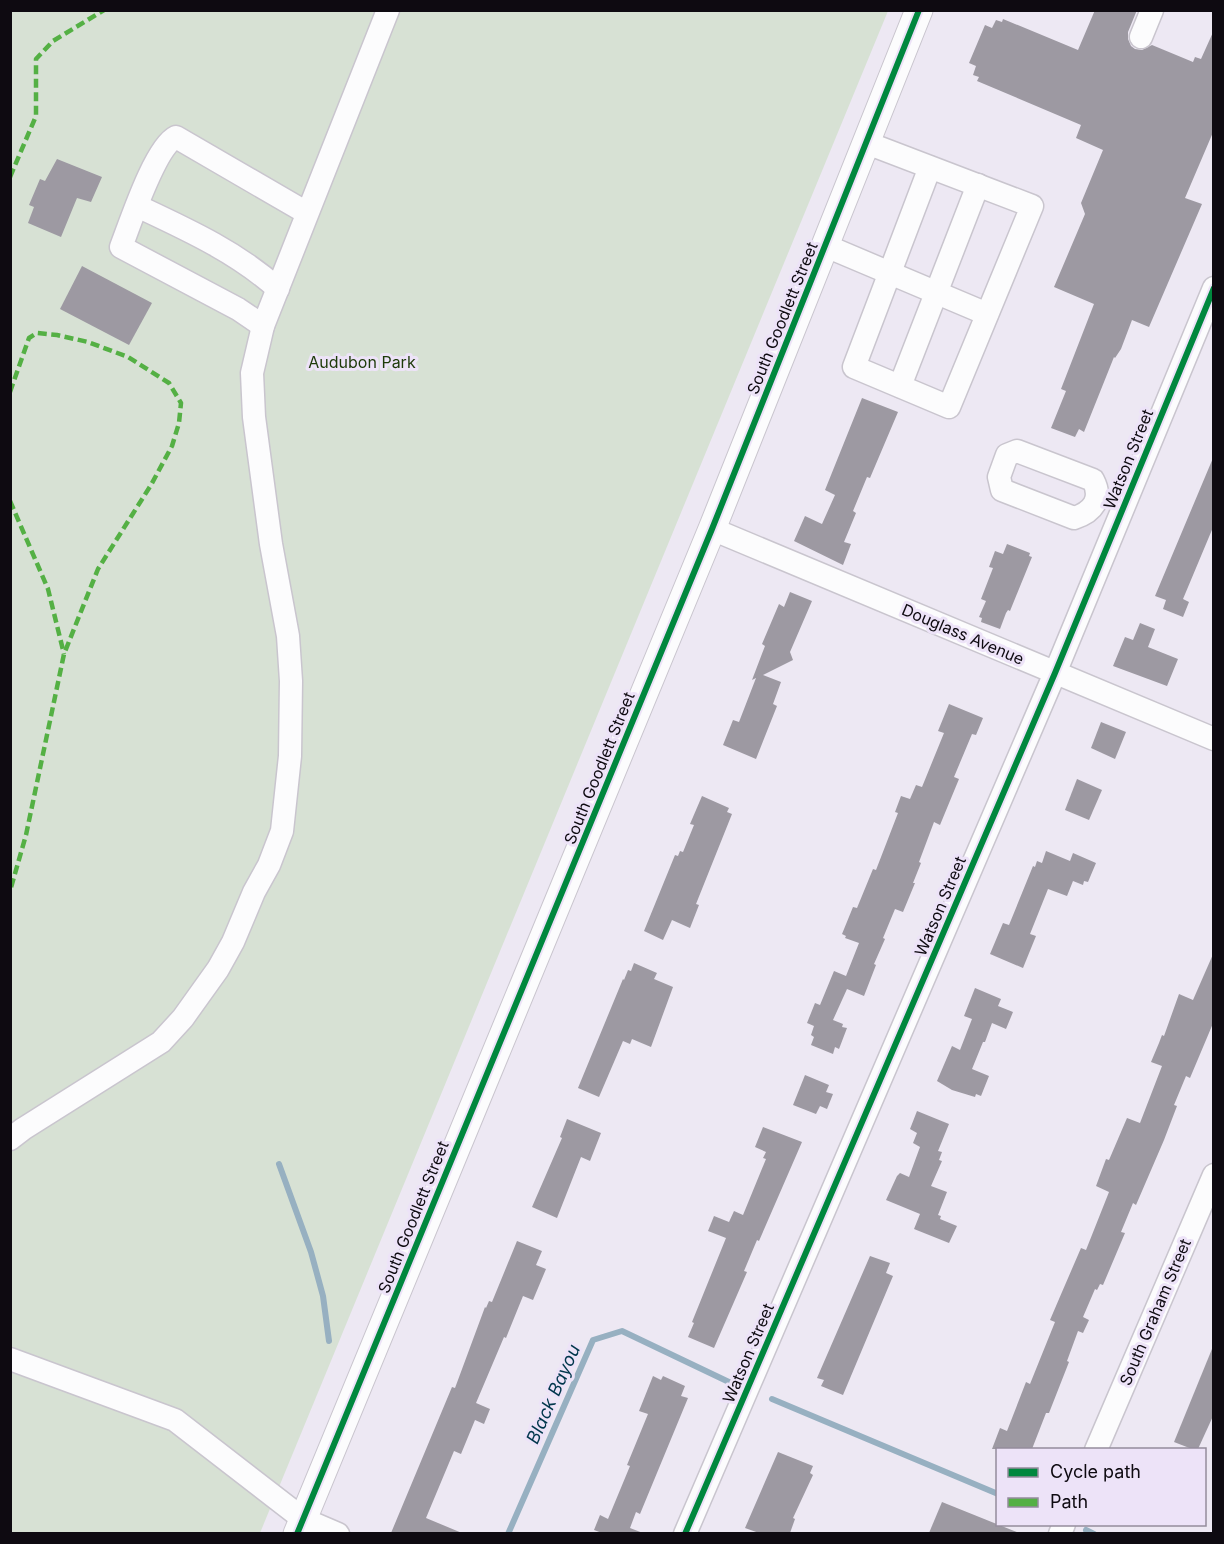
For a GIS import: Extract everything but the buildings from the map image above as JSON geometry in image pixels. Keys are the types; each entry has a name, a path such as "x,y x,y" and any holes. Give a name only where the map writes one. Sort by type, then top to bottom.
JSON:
{"main road":[{"name":"South Goodlett Street","path":"300,1526 712,530 919,10"}],"street":[{"path":"10,1139 161,1042 183,1018 218,969 233,942 254,892 269,865 282,831 290,756 291,681 288,636 271,544 254,417 252,373 263,326 388,10"},
{"path":"1141,37 1152,10"},
{"path":"263,326 238,309 121,247 159,156 170,140 176,137 307,213"},
{"path":"867,143 978,185 1032,206 949,407 854,367 930,167"},
{"path":"900,386 978,185"},
{"path":"137,206 229,253 260,273 278,289"},
{"path":"826,246 987,314"},
{"name":"Watson Street","path":"685,1533 1055,672 1214,288"},
{"path":"1097,501 1121,512"},
{"name":"Douglass Avenue","path":"712,530 1214,740"},
{"name":"South Graham Street","path":"1096,1448 1214,1175"},
{"path":"10,1359 175,1420 300,1526 338,1533"}],"green space":[{"name":"Audubon Park","path":"10,11 888,11 260,1533 11,1533"}],"waterway":[{"path":"279,1164 311,1252 323,1296 329,1341"},
{"name":"Black Bayou","path":"508,1534 593,1340 622,1331 731,1383"},
{"name":"Black Bayou","path":"772,1399 996,1493"},
{"name":"Black Bayou","path":"1086,1530 1094,1534"}],"marked path":[{"path":"10,177 36,116 36,59 53,41 104,10"},
{"path":"10,392 29,338 37,333 88,342 128,357 169,383 181,403 179,423 172,446 151,485 98,569 64,654 26,835 10,891"},
{"path":"10,501 48,589 64,654"}],"cycle path":[{"path":"297,1534 712,529 919,10"},
{"path":"685,1534 1055,673 1214,288"}]}
